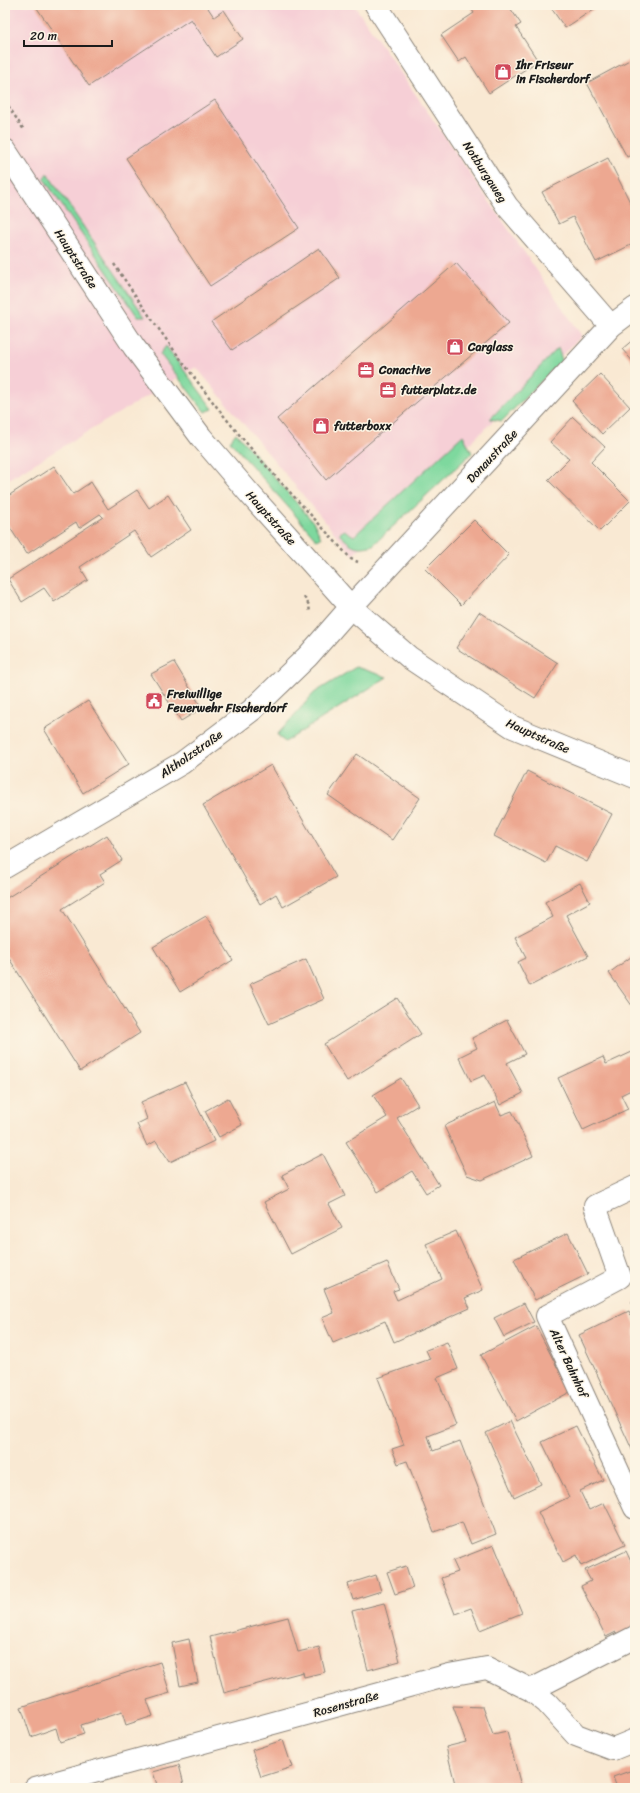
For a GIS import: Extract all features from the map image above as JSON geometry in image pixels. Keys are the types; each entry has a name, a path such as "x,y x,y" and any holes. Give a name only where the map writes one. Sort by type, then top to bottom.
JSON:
{"street":[{"name":"Notburgaweg","path":"376,5 507,206 611,326"},
{"name":"Hauptstraße","path":"5,150 134,347 201,437 248,493 352,607 410,658 513,727 635,777"},
{"name":"Donaustraße","path":"352,607 611,326 635,308"},
{"name":"Altholzstraße","path":"5,867 182,763 252,710 313,651 352,607"},
{"name":"Alter Bahnhof","path":"635,1187 595,1206 620,1277 547,1316 635,1508"},
{"path":"531,1690 635,1637"},
{"name":"Rosenstraße","path":"35,1788 456,1674 487,1668 531,1690 547,1703 576,1735 612,1749 635,1740"}],"path":[{"path":"5,101 24,131"},
{"path":"110,259 159,330 224,416 351,559 357,562 362,562"},
{"path":"303,595 309,605 310,615"}],"shaded area":[{"path":"5,5 354,5 582,336 353,555 196,367 5,481"}],"green space":[{"path":"47,173 145,317 138,317 44,179"},
{"path":"166,346 213,409 205,412 160,354"},
{"path":"558,348 562,360 502,421 490,419"},
{"path":"236,433 314,523 321,538 317,540 230,441"},
{"path":"463,435 472,453 373,545 362,547 354,546 339,534 344,530 354,536"},
{"path":"356,667 387,677 285,742 277,735 314,693"}],"building":[{"path":"35,5 206,5 214,17 224,10 243,39 216,57 191,19 89,86"},
{"path":"469,5 508,5 521,24 516,27 538,61 489,93 466,57 459,62 441,35 474,13"},
{"path":"549,5 600,5 565,28"},
{"path":"635,57 635,153 627,157 587,83"},
{"path":"215,100 299,228 210,286 126,158"},
{"path":"608,158 635,212 635,243 596,262 573,217 559,224 542,192"},
{"path":"319,248 340,278 232,350 211,322"},
{"path":"456,263 509,323 326,480 277,419"},
{"path":"635,338 635,364 622,349"},
{"path":"600,374 630,407 602,434 572,401"},
{"path":"573,417 605,447 591,462 630,501 600,531 548,480 569,459 550,442"},
{"path":"54,466 73,494 91,482 108,509 137,490 149,508 168,495 191,530 151,557 134,531 80,567 88,580 54,602 44,588 22,602 8,579 103,517 100,514 79,528 76,522 27,554 5,520 5,498"},
{"path":"474,520 509,555 461,605 425,569"},
{"path":"479,612 558,663 535,698 456,648"},
{"path":"174,662 202,708 181,721 151,674"},
{"path":"88,701 129,764 83,793 44,729"},
{"path":"357,754 420,798 392,840 328,795"},
{"path":"271,765 336,877 283,907 276,894 260,904 203,805"},
{"path":"527,771 612,814 587,862 555,846 546,863 494,836"},
{"path":"107,835 122,860 100,874 105,882 62,909 140,1033 80,1071 5,952 5,899"},
{"path":"580,883 590,902 566,915 588,956 530,986 518,962 526,958 515,937 553,917 545,902"},
{"path":"206,916 233,960 180,992 153,947"},
{"path":"635,954 635,1010 609,973"},
{"path":"306,959 324,999 269,1024 250,984"},
{"path":"397,998 421,1034 347,1081 324,1044"},
{"path":"507,1020 525,1054 507,1063 523,1093 500,1105 485,1075 471,1081 459,1057 477,1048 472,1038"},
{"path":"632,1052 635,1058 635,1088 621,1095 628,1109 583,1130 558,1078 603,1057 606,1064"},
{"path":"401,1078 418,1105 397,1118 439,1185 426,1193 412,1171 378,1192 346,1142 387,1117 373,1095"},
{"path":"185,1082 214,1141 170,1162 156,1141 147,1146 137,1124 147,1119 141,1102"},
{"path":"228,1098 242,1125 219,1137 205,1111"},
{"path":"495,1102 501,1115 512,1111 533,1156 482,1180 467,1175 444,1126"},
{"path":"323,1154 345,1196 329,1204 342,1228 291,1254 264,1202 289,1189 282,1175"},
{"path":"456,1231 483,1290 465,1298 470,1308 394,1342 385,1321 333,1343 322,1318 334,1313 324,1289 387,1262 399,1289 393,1291 397,1300 442,1279 426,1244"},
{"path":"568,1233 588,1274 535,1300 514,1259"},
{"path":"524,1303 534,1322 504,1337 494,1318"},
{"path":"629,1311 635,1324 635,1456 579,1335"},
{"path":"536,1326 570,1392 516,1421 481,1355"},
{"path":"447,1342 458,1369 437,1378 456,1425 428,1436 433,1451 460,1441 496,1534 471,1544 462,1522 434,1532 407,1461 398,1464 392,1449 404,1445 378,1378 430,1359 426,1350"},
{"path":"510,1421 541,1484 514,1497 486,1433"},
{"path":"576,1426 603,1480 580,1491 589,1510 604,1503 625,1545 581,1566 576,1555 563,1562 538,1512 569,1497 542,1442"},
{"path":"494,1545 522,1613 480,1630 471,1608 455,1614 441,1578 458,1572 453,1561"},
{"path":"626,1551 635,1570 635,1633 620,1640 616,1632 606,1637 581,1586 591,1581 585,1570"},
{"path":"406,1566 413,1588 395,1594 387,1572"},
{"path":"376,1575 381,1591 353,1600 348,1584"},
{"path":"384,1603 400,1661 368,1670 352,1611"},
{"path":"288,1617 298,1652 319,1647 325,1672 304,1677 303,1672 224,1693 210,1637"},
{"path":"189,1639 198,1682 180,1686 172,1643"},
{"path":"160,1662 170,1693 147,1700 153,1716 126,1725 122,1712 81,1725 84,1734 60,1742 56,1728 31,1737 21,1707"},
{"path":"453,1706 483,1707 493,1735 507,1732 521,1786 514,1788 456,1788 446,1747 466,1742"},
{"path":"283,1740 292,1767 261,1777 252,1750"},
{"path":"179,1765 185,1788 158,1788 153,1772"},
{"path":"635,1769 635,1788 617,1788 613,1777"}],"place":[{"name":"Ihr Friseur in Fischerdorf","path":"503,72"},
{"name":"Carglass","path":"455,347"},
{"name":"Conactive","path":"366,370"},
{"name":"futterplatz.de","path":"388,390"},
{"name":"futterboxx","path":"321,426"},
{"name":"Freiwillige Feuerwehr Fischerdorf","path":"154,701"}]}
